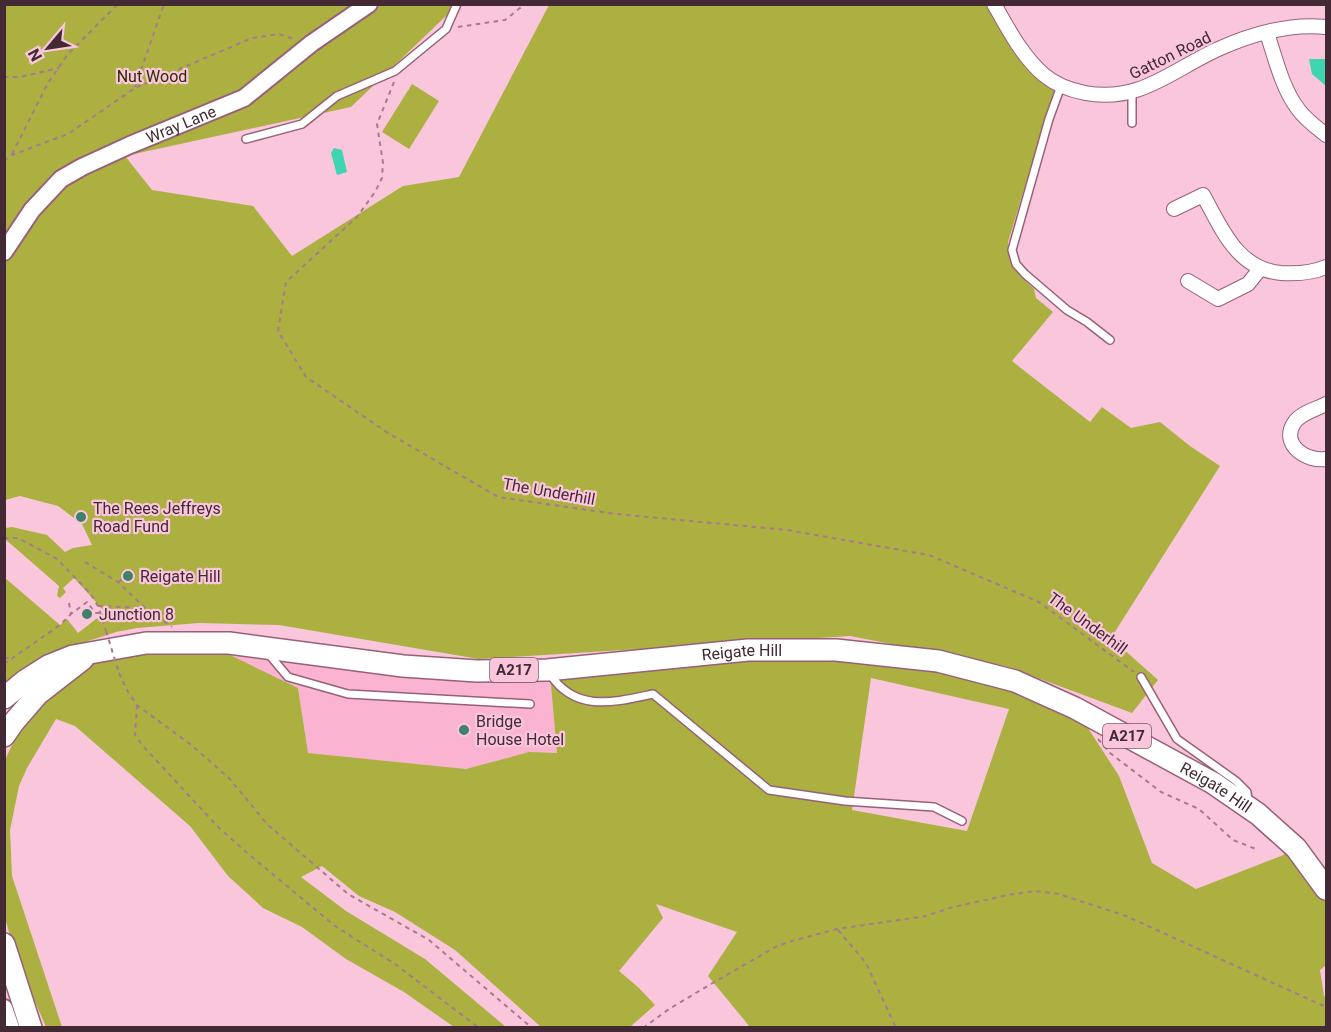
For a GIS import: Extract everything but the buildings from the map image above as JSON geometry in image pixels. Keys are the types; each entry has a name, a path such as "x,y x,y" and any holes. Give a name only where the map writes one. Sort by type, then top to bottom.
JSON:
{"main road":[{"name":"Reigate Hill","path":"5,697 48,666 73,656 146,644 217,643 413,667 477,671 547,670 748,650 836,650 938,662 1015,681 1075,708 1213,783 1249,807 1296,848 1326,890"},
{"name":"Reigate Hill","path":"9,730 38,694 90,653"},
{"path":"4,944 31,1028"},
{"path":"4,988 17,1028"}],"street":[{"name":"Wray Lane","path":"4,252 32,210 61,179 82,166 244,98 312,43 369,4"},
{"name":"Gatton Road","path":"994,4 1019,46 1043,75 1061,86 1090,94 1114,95 1132,92 1165,79 1216,50 1267,33 1311,25 1326,27"},
{"path":"1267,33 1293,102 1308,121 1326,135"},
{"path":"1174,209 1203,195 1230,244 1247,262 1260,269 1293,274 1317,271 1326,267"},
{"path":"1188,281 1218,299 1248,284 1260,269"},
{"path":"1326,404 1294,422 1291,439 1295,448 1302,455 1310,459 1326,459"},
{"path":"5,697 13,714 9,730"},
{"path":"4,1008 11,1028"}],"lane":[{"path":"246,139 302,124 337,96 395,71 446,29 457,4"},
{"path":"1061,86 1046,129 1012,250 1016,264 1025,274 1067,310 1110,340"},
{"path":"1132,92 1132,123"},
{"path":"263,648 288,677 348,694 530,704"},
{"path":"547,670 556,683 569,695 584,700 616,702 652,694 769,790 845,801 934,807 962,821"},
{"path":"1141,677 1177,740 1242,787 1247,792 1249,807"}],"path":[{"path":"12,155 48,83 68,54 118,4"},
{"path":"135,88 164,4"},
{"path":"446,29 505,20 525,4"},
{"path":"4,159 68,134 135,88 252,38 279,34 312,43"},
{"path":"4,77 59,68"},
{"name":"The Underhill","path":"395,71 394,87 377,124 383,163 382,178 357,218 286,282 278,331 306,377 388,433 498,497 616,514 787,530 929,555 1039,602 1141,677"},
{"path":"4,538 18,538 57,559 90,593 98,606 119,673 137,705 190,744 229,778 267,824 348,894 429,939 532,1028"},
{"path":"85,562 118,582 145,608 172,627"},
{"path":"118,582 125,578"},
{"path":"4,664 60,625 87,602 95,613 100,613"},
{"path":"69,603 71,614"},
{"path":"98,606 145,608"},
{"path":"4,658 10,658"},
{"path":"137,705 135,735 218,827 335,926 395,964 479,1028"},
{"path":"1097,720 1096,735 1099,743 1110,753 1161,792 1200,809 1233,840 1256,849"},
{"path":"644,1028 669,1009 777,946 837,929 926,916 954,907 1035,891 1059,894 1126,916 1326,1007"},
{"path":"837,929 866,963 896,1028"}],"shaded area":[{"path":"1309,59 1326,59 1326,86 1312,74"},
{"path":"334,148 342,150 347,172 337,175 331,153"},
{"path":"229,643 547,670 551,685 557,753 529,752 466,769 308,753 298,688 228,654"}],"green space":[{"name":"Nut Wood","path":"5,5 451,5 447,15 351,107 125,156 152,190 253,206 292,256 403,186 459,177 549,5 986,5 1005,37 1054,91 1008,242 1010,260 1015,270 1034,289 1036,298 1053,312 1012,361 1090,422 1102,407 1131,428 1160,422 1220,466 1111,638 1158,680 1132,713 1005,666 850,636 479,659 279,625 199,623 116,632 79,644 5,685 4,577 60,625 67,619 78,633 105,612 74,578 63,588 66,592 60,598 57,596 59,586 5,539 5,528 12,527 47,535 65,552 73,548 92,545 82,524 58,506 20,496 5,500"},
{"path":"412,84 439,101 409,149 382,132"},
{"path":"229,643 228,654 298,688 308,753 466,769 529,752 557,753 551,685 547,670 879,654 1075,708 1119,776 1152,863 1196,889 1296,848 1326,895 1326,965 1320,970 1326,997 1326,1027 750,1027 708,976 737,932 656,904 663,918 619,971 655,1005 630,1027 541,1027 455,950 395,912 359,896 322,866 301,877 346,911 425,959 506,1027 454,1027 404,992 346,959 302,927 263,908 228,876 190,826 75,726 56,719 19,786 10,830 12,876 62,1027 46,1027 18,963 5,918 4,764 19,732 41,704 90,653","holes":["871,678 1009,709 967,831 852,810"]}],"place":[{"name":"The Rees Jeffreys Road Fund","path":"81,517"},
{"name":"Reigate Hill","path":"128,576"},
{"name":"Junction 8","path":"87,614"},
{"name":"Bridge House Hotel","path":"464,730"}]}
